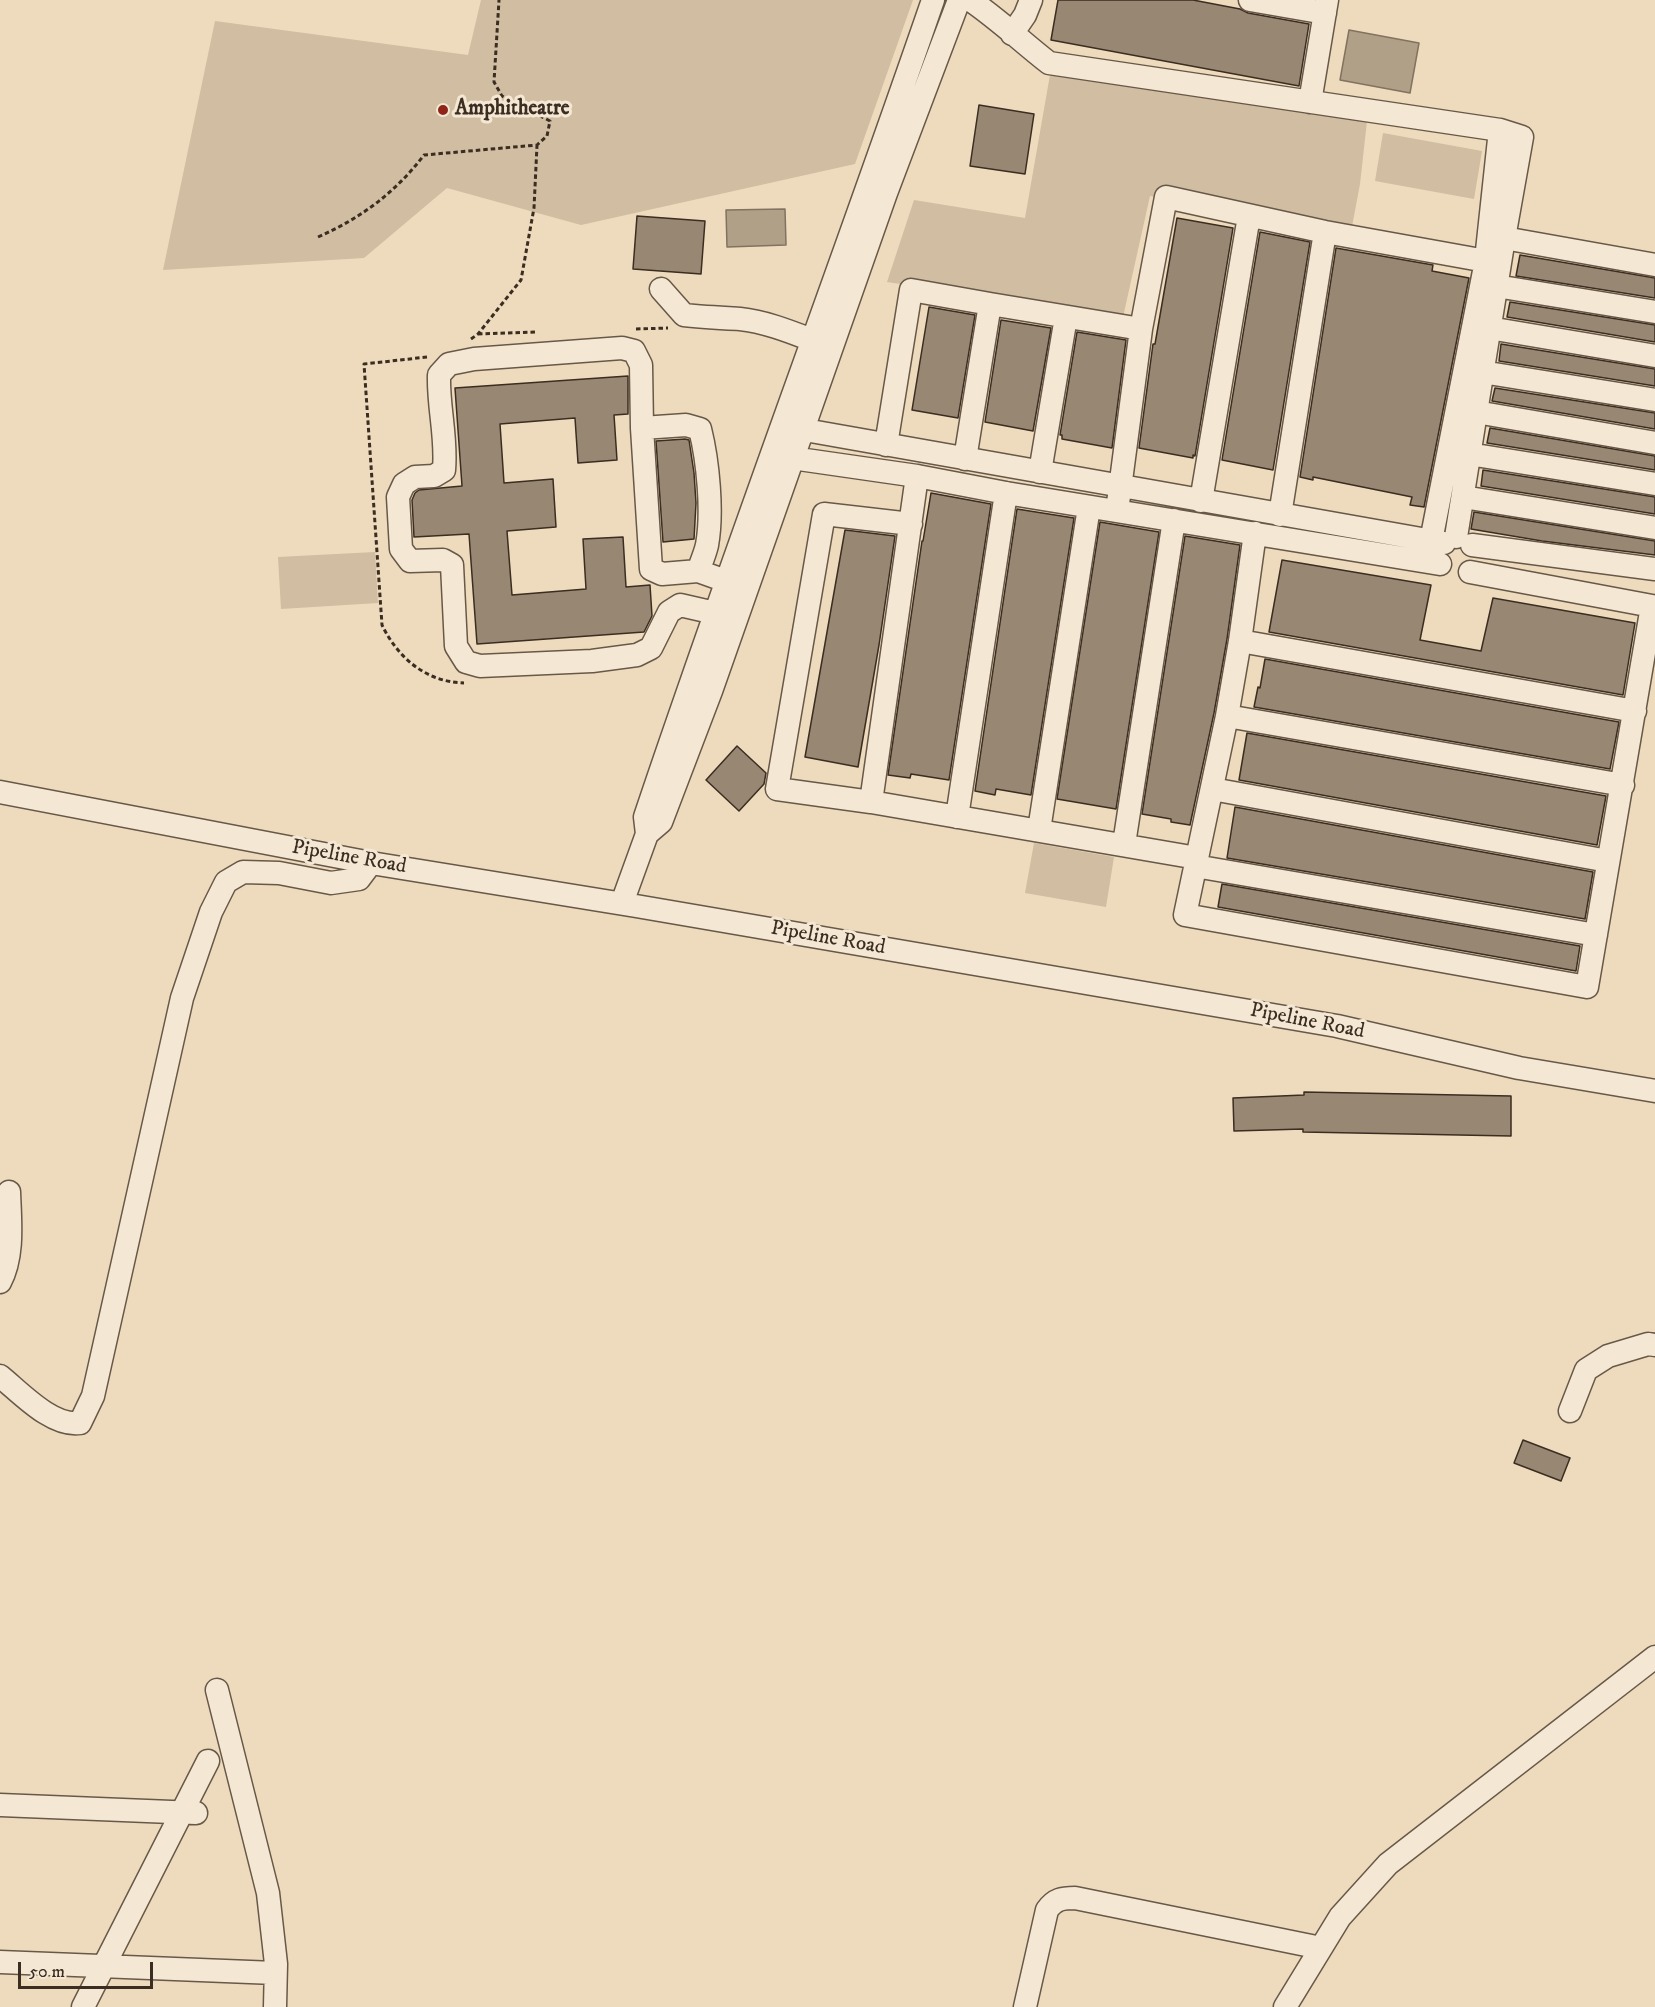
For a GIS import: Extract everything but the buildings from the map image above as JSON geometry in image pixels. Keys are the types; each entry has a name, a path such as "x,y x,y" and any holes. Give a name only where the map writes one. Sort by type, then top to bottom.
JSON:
{"street":[{"path":"647,834 661,822 711,691 783,456 822,344 933,0"},
{"path":"822,344 886,193 959,0"},
{"path":"793,428 1449,546 1475,552 1474,566 1464,575 1449,574 1444,570 1449,546 1463,496 1522,137 1500,130 1049,63 1012,34 992,14 970,0"},
{"path":"1012,34 1025,15 1031,0"},
{"path":"1250,0 1326,6 1310,102"},
{"path":"1449,546 1486,261 1500,130"},
{"path":"1118,511 1142,329 1166,197 1325,232 1486,261"},
{"path":"1201,501 1249,216"},
{"path":"1280,515 1325,232"},
{"path":"1504,238 1655,265"},
{"path":"1496,286 1655,312"},
{"path":"661,289 684,315 741,319 783,329 822,344"},
{"path":"886,445 911,290 1142,329"},
{"path":"965,459 990,304"},
{"path":"1040,472 1066,316"},
{"path":"1489,328 1655,356"},
{"path":"715,613 680,605 669,612 651,648 637,655 592,661 480,666 466,662 456,646 452,566 443,560 410,561 402,549 398,497 404,484 415,477 434,476 444,470 446,447 439,375 449,364 474,359 622,348 634,351 641,365 642,428 651,569 662,574 698,572 726,582"},
{"path":"1482,372 1655,400"},
{"path":"1476,411 1655,443"},
{"path":"642,428 686,424 700,429 705,449 710,523 706,547 698,572"},
{"path":"1469,454 1655,484"},
{"path":"783,456 917,476 1089,507 1255,533 1449,546 1655,569"},
{"path":"622,903 647,834 645,817 726,582 783,456"},
{"path":"871,802 917,476"},
{"path":"957,817 1006,493"},
{"path":"1463,496 1655,528"},
{"path":"1039,830 1089,507"},
{"path":"911,524 824,514 777,789 871,802 1124,844 1196,862 1596,935"},
{"path":"1124,844 1174,520"},
{"path":"1255,533 1227,717 1185,915 1587,987 1652,606 1470,572"},
{"path":"1240,641 1635,711"},
{"path":"690,684 711,691"},
{"path":"1227,717 1623,785"},
{"path":"1212,789 1608,861"},
{"name":"Pipeline Road","path":"0,792 371,863 622,903 1337,1026 1519,1068 1655,1091"},
{"path":"0,1376 43,1412 70,1425 80,1423 93,1396 182,998 211,912 226,882 243,872 279,873 331,884 359,879 371,863"},
{"path":"0,1282 5,1272 10,1230 9,1192"},
{"path":"1570,1411 1586,1370 1608,1356 1648,1344 1655,1345"},
{"path":"1285,2007 1340,1917 1388,1864 1655,1657"},
{"path":"217,1690 268,1893 275,1973 275,2007"},
{"path":"83,2007 189,1812 208,1761"},
{"path":"0,1805 189,1812"},
{"path":"1025,2007 1047,1910 1053,1902 1063,1898 1075,1898 1321,1948"},
{"path":"0,1962 275,1973"}],"path":[{"path":"318,237 346,224 372,207 401,182 423,155 537,145 547,136 550,121 502,96 494,82 499,0"},
{"path":"478,334 521,280 534,208 537,145"}],"shaded area":[{"path":"481,0 913,0 855,164 581,225 447,188 364,258 163,270 215,21 468,55"},
{"path":"1349,30 1419,43 1410,93 1340,80"},
{"path":"1051,69 1367,121 1360,184 1351,232 1150,196 1123,317 887,282 914,200 1025,218"},
{"path":"1383,133 1482,151 1474,199 1375,181"},
{"path":"785,209 786,245 727,247 726,210"},
{"path":"375,552 378,603 281,609 278,557"},
{"path":"1034,843 1114,857 1106,907 1025,893"}],"place":[{"name":"Amphitheatre","path":"443,110"}]}
